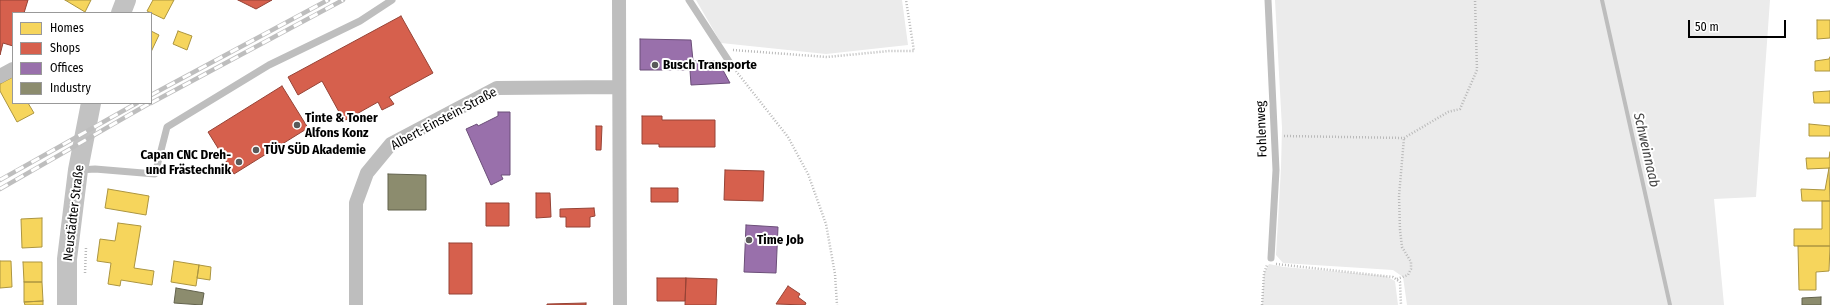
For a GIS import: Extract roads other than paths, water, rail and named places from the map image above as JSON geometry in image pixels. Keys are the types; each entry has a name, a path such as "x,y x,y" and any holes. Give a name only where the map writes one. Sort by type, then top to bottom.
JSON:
{"main road":[{"path":"121,12 126,0"},
{"name":"Neustädter Straße","path":"67,305 68,259 78,170 89,112"}],"street":[{"path":"619,0 618,87 621,250 620,305"},
{"path":"0,76 12,70"},
{"name":"Albert-Einstein-Straße","path":"356,305 356,203 367,173 391,144 497,88 618,87"}],"lane":[{"path":"78,170 95,169 155,174 167,127 269,64 360,21 392,0"},
{"path":"689,0 730,64"},
{"name":"Fohlenweg","path":"1268,0 1276,170 1271,258"}],"waterway":[{"name":"Schweinnaab","path":"1602,0 1670,305"}],"railway":[{"path":"152,94 328,0"},
{"path":"152,102 343,0"},
{"path":"0,180 135,104"},
{"path":"0,189 148,104"}],"place":[{"name":"Busch Transporte","path":"655,65"},
{"name":"Tinte & Toner Alfons Konz","path":"297,125"},
{"name":"TÜV SÜD Akademie","path":"256,150"},
{"name":"Capan CNC Dreh- und Frästechnik","path":"239,162"},
{"name":"Time Job","path":"749,240"}]}
